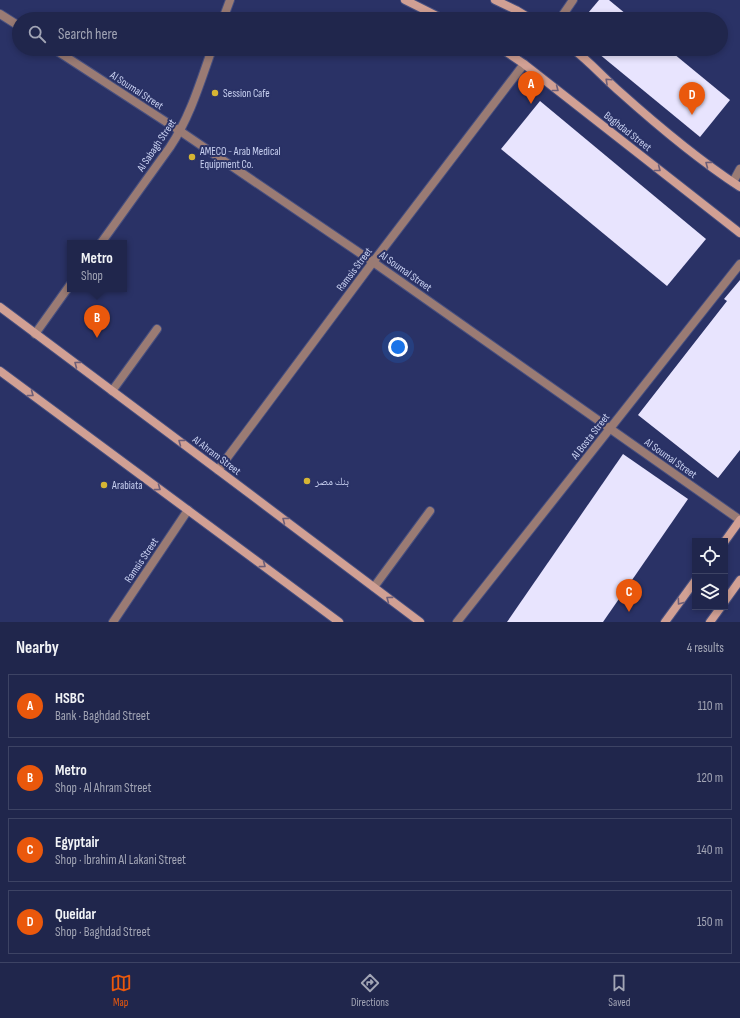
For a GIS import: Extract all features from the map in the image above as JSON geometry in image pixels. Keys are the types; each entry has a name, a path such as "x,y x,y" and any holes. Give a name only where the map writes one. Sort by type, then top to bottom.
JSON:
{"main road":[{"path":"405,0 430,12"},
{"path":"494,0 519,12"},
{"name":"Baghdad Street","path":"512,56 740,233"},
{"name":"Baghdad Street","path":"580,56 654,122 702,160 737,184"},
{"name":"Al Ahram Street","path":"0,307 420,622"},
{"path":"1,373 339,622"},
{"path":"727,538 740,520"},
{"path":"728,597 740,580"},
{"path":"665,622 692,586"},
{"path":"710,622 719,610"}],"street":[{"path":"226,12 230,0"},
{"path":"565,12 573,0"},
{"path":"0,14 12,22"},
{"name":"Al Soumal Street","path":"65,56 180,131 373,262 740,520"},
{"name":"Al Sabagh Street","path":"103,240 180,131 190,112 210,56"},
{"name":"Ramsis Street","path":"218,470 373,262 524,64"},
{"path":"737,184 740,169"},
{"name":"Al Bosta Street","path":"457,622 740,264"},
{"path":"35,334 67,289"},
{"path":"112,390 157,329"},
{"name":"Ramsis Street","path":"113,622 188,510"},
{"path":"374,587 430,511"}],"building":[{"path":"599,0 609,0 624,12 589,12"},
{"path":"602,56 677,56 730,100 700,137"},
{"path":"540,101 706,239 667,286 501,149"},
{"path":"740,280 740,450 718,478 638,415 727,301 724,299"},
{"path":"623,454 688,499 603,622 507,622"}],"place":[{"name":"Session Cafe","path":"215,93"},
{"name":"HSBC","path":"531,104"},
{"name":"Queidar","path":"692,115"},
{"name":"AMECO - Arab Medical Equipment Co.","path":"192,157"},
{"name":"Metro","path":"97,338"},
{"name":"بنك مصر","path":"307,481"},
{"name":"Arabiata","path":"104,485"},
{"name":"Egyptair","path":"629,612"}]}
